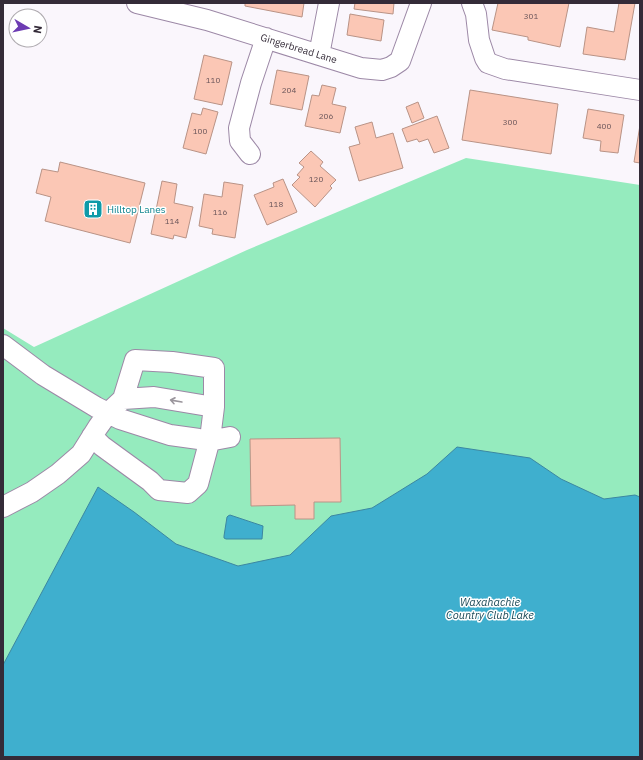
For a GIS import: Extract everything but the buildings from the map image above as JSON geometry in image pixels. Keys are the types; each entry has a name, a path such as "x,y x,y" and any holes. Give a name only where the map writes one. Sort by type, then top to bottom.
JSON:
{"street":[{"name":"Gingerbread Lane","path":"137,3 158,6 207,20 361,68 382,70 391,67 400,61 421,3"},
{"path":"319,55 329,3"},
{"path":"472,3 476,14 479,40 488,63 505,69 640,90"},
{"path":"250,154 240,141 239,128 251,83 266,38"},
{"path":"3,345 43,375 96,407 120,418 170,435 199,439 230,437"},
{"path":"3,508 32,492 58,474 81,454 92,436 108,413 122,399 135,360 172,362 214,368 214,407 210,439 198,484 188,493 159,490 150,480 102,446 92,436"},
{"path":"122,399 154,397 214,407"}],"green space":[{"path":"466,158 640,185 640,757 3,757 3,328 34,347 247,250"}],"water":[{"name":"Waxahachie Country Club Lake","path":"457,447 530,458 561,479 604,499 635,495 640,497 640,757 3,757 3,665 98,487 176,544 238,566 290,555 331,516 372,508 427,474"},
{"path":"230,515 263,526 262,539 224,538 227,517"}],"place":[{"name":"Hilltop Lanes","path":"93,209"}]}
